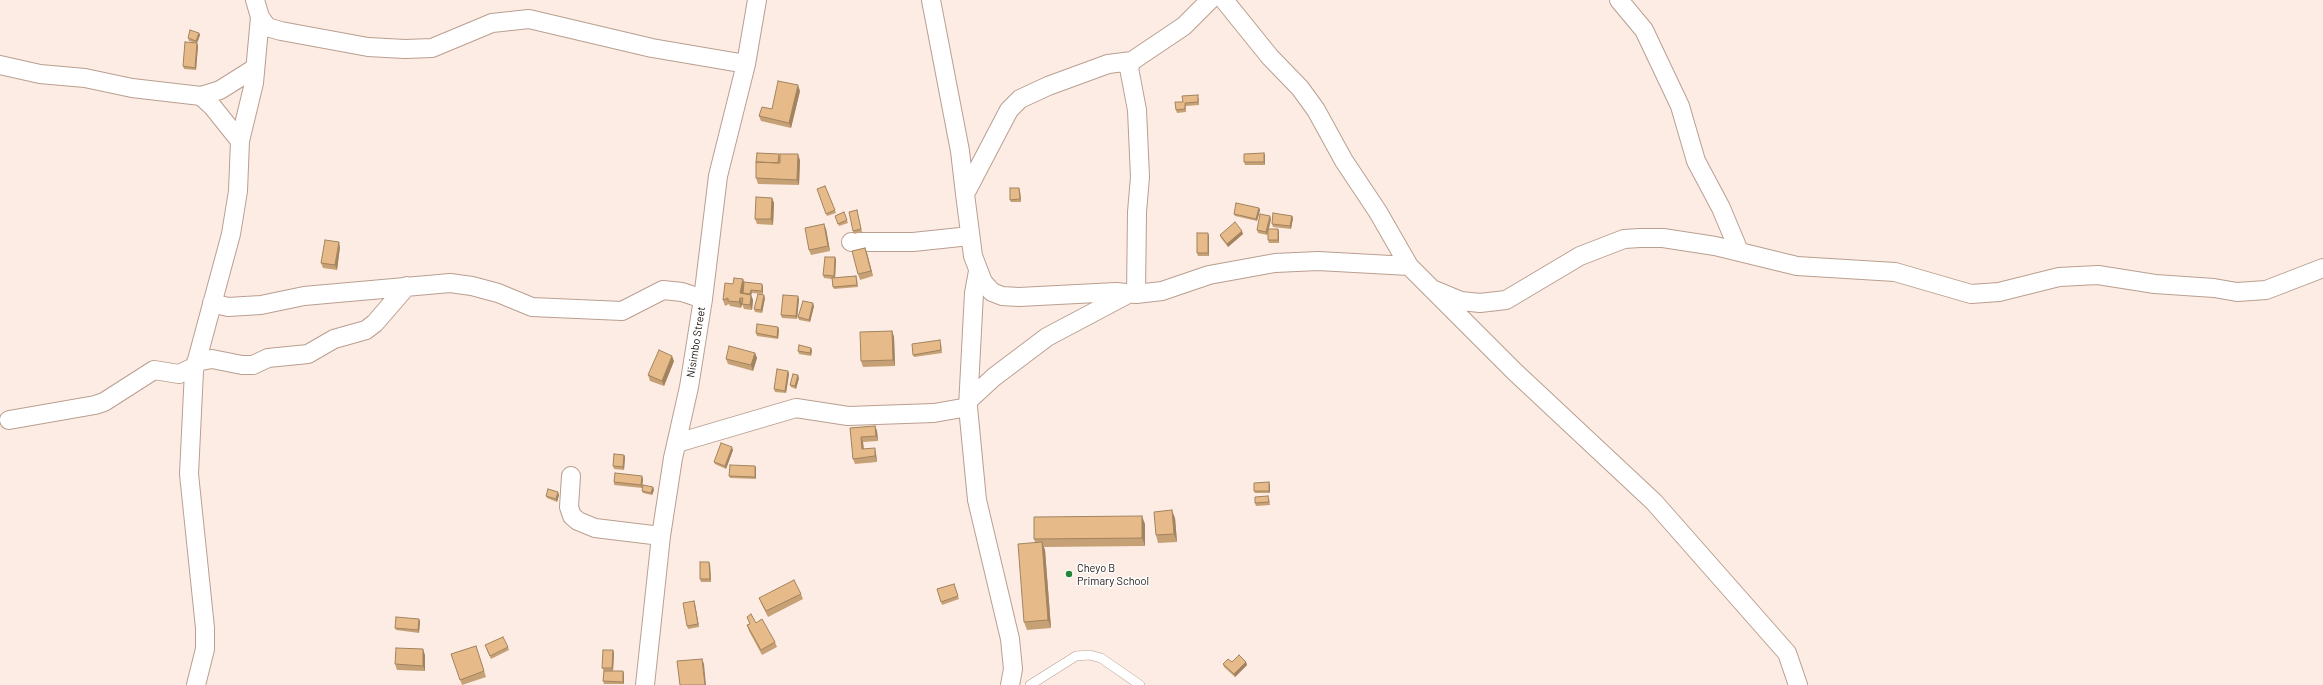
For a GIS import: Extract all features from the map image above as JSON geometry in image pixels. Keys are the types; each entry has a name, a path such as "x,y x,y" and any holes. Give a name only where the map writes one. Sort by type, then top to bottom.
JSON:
{"street":[{"path":"255,0 260,17 267,27 281,31 368,47 404,50 432,48 492,23 529,19 652,48 746,64"},
{"name":"Nisimbo Street","path":"645,685 661,536 677,443 689,387 703,299 718,176 746,64 758,0"},
{"path":"931,0 960,151 970,236 978,271 992,292 1002,296 1019,297 1116,292 1133,294 1162,290 1209,275 1275,263 1318,260 1409,266"},
{"path":"965,194 1009,110 1020,99 1108,64 1132,61 1184,26 1210,0"},
{"path":"1224,0 1270,57 1300,88 1316,110 1409,266 1515,372 1654,502 1787,653 1798,685"},
{"path":"1619,0 1644,30 1680,106 1696,161 1721,208 1739,251"},
{"path":"196,685 205,649 205,628 189,474 195,364 231,234 238,191 240,141 243,120 252,95 260,17"},
{"path":"1132,61 1129,68 1137,110 1140,177 1133,294"},
{"path":"0,65 40,74 85,78 132,88 201,96 220,90 255,68"},
{"path":"201,96 212,106 240,141"},
{"path":"851,242 913,242 970,236"},
{"path":"1432,289 1461,301 1480,303 1506,300 1580,256 1624,239 1663,238 1739,251 1797,266 1895,272 1971,294 1999,292 2059,276 2098,275 2155,284 2199,286 2236,292 2266,290 2323,268"},
{"path":"978,271 974,293 968,404 977,500 1010,639 1013,669 1010,685"},
{"path":"212,302 228,306 261,305 304,296 349,294 382,287 450,283 472,286 498,293 532,307 622,311 663,290 682,292 703,299"},
{"path":"7,421 95,405 104,402 154,370 178,374 195,364 212,359 247,365 268,358 308,354 334,339 366,330 378,320 407,286"},
{"path":"677,443 796,408 848,416 934,413 968,404 1013,363 1047,337 1133,294"},
{"path":"571,476 569,507 572,516 578,521 596,528 661,536"}],"lane":[{"path":"1030,685 1076,656 1090,655 1101,658 1140,685"}],"building":[{"path":"190,30 199,33 196,41 188,38"},
{"path":"185,42 197,43 195,68 183,66"},
{"path":"778,81 798,85 789,123 759,116 762,107 772,109"},
{"path":"1198,95 1198,102 1185,103 1185,109 1176,110 1175,102 1183,102 1182,96"},
{"path":"757,153 779,154 778,163 756,162"},
{"path":"1264,153 1264,162 1244,162 1244,154"},
{"path":"780,154 798,154 797,180 756,178 756,162 780,163"},
{"path":"825,186 835,210 826,214 817,189"},
{"path":"1010,188 1019,188 1020,199 1010,200"},
{"path":"756,197 772,198 771,219 755,219"},
{"path":"1236,203 1259,208 1256,219 1234,214"},
{"path":"857,210 861,229 853,231 849,212"},
{"path":"844,212 847,220 838,224 835,216"},
{"path":"1273,213 1292,216 1290,226 1272,224"},
{"path":"1260,214 1270,216 1266,232 1257,230"},
{"path":"1235,222 1242,231 1227,244 1220,235"},
{"path":"824,224 828,246 809,250 805,228"},
{"path":"1268,229 1278,229 1278,240 1268,240"},
{"path":"1197,233 1208,233 1208,253 1197,253"},
{"path":"325,240 339,242 335,265 321,263"},
{"path":"865,248 871,271 858,274 852,251"},
{"path":"825,257 835,257 834,276 823,275"},
{"path":"856,276 857,285 833,287 832,278"},
{"path":"734,278 743,279 740,293 751,295 750,305 742,304 743,298 740,298 739,302 728,301 728,298 723,300 725,283 733,284"},
{"path":"744,282 762,284 762,291 751,290 750,294 743,293"},
{"path":"758,294 764,295 761,310 754,309"},
{"path":"783,295 798,296 796,316 781,315"},
{"path":"803,301 813,303 809,320 798,317"},
{"path":"757,324 778,327 777,337 756,333"},
{"path":"892,331 893,360 861,361 860,332"},
{"path":"940,340 941,350 913,355 912,344"},
{"path":"799,345 811,348 810,353 798,351"},
{"path":"729,346 755,353 751,365 726,359"},
{"path":"659,350 672,356 662,381 648,375"},
{"path":"777,369 788,371 785,391 774,389"},
{"path":"793,374 798,375 795,386 790,385"},
{"path":"875,426 876,436 861,437 862,449 875,448 875,456 853,459 850,428"},
{"path":"721,443 732,447 725,466 714,462"},
{"path":"614,454 624,455 623,467 613,466"},
{"path":"730,465 755,466 755,477 729,476"},
{"path":"615,473 642,476 641,485 614,482"},
{"path":"1269,482 1269,491 1254,491 1254,483"},
{"path":"643,485 653,487 651,493 642,491"},
{"path":"548,489 558,492 556,499 546,496"},
{"path":"1268,496 1269,502 1255,503 1255,497"},
{"path":"1172,510 1174,534 1156,535 1154,512"},
{"path":"1142,516 1142,538 1034,539 1034,517"},
{"path":"1042,542 1048,620 1024,622 1018,544"},
{"path":"700,562 709,562 710,579 700,579"},
{"path":"794,580 801,594 766,611 759,598"},
{"path":"954,584 958,596 941,602 937,589"},
{"path":"694,601 698,624 687,626 683,603"},
{"path":"751,614 756,623 762,619 775,642 761,650 747,625 750,624 747,617"},
{"path":"396,617 419,619 418,630 395,628"},
{"path":"503,637 508,647 490,656 485,645"},
{"path":"476,646 484,671 460,680 451,654"},
{"path":"396,648 423,649 423,666 395,664"},
{"path":"603,650 613,650 612,668 602,668"},
{"path":"1239,655 1246,662 1234,674 1223,664 1228,659 1232,662"},
{"path":"702,659 705,685 680,685 677,661"},
{"path":"604,671 623,671 623,682 603,681"}],"place":[{"name":"Cheyo B Primary School","path":"1069,574"}]}
